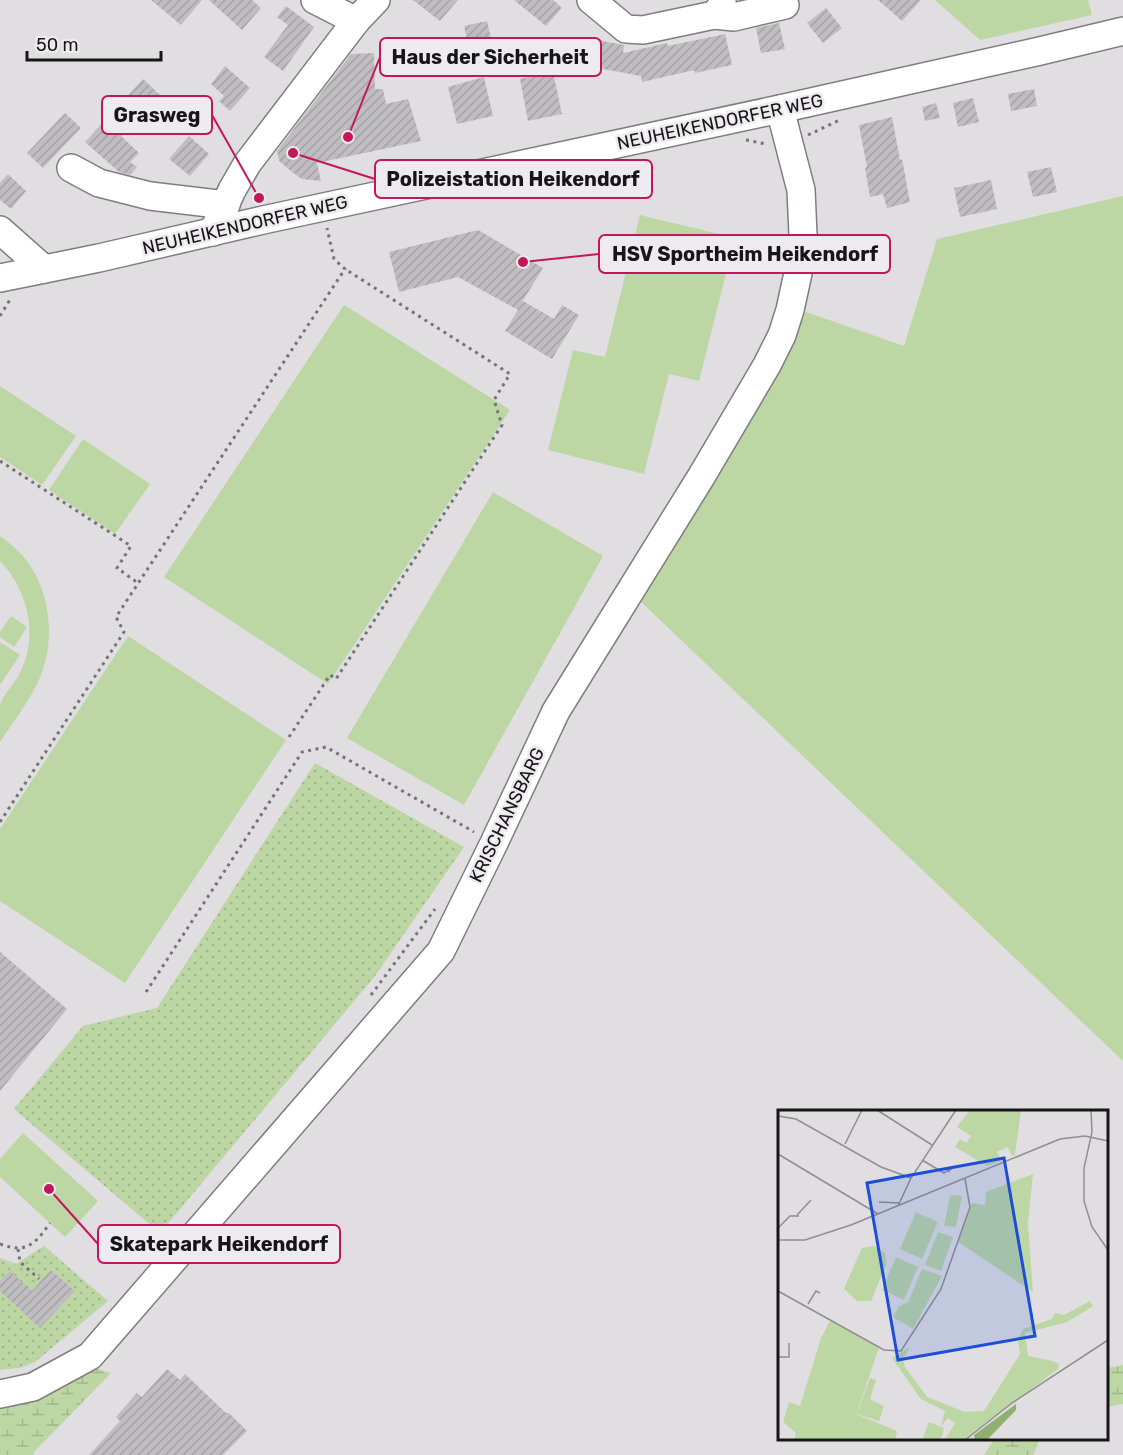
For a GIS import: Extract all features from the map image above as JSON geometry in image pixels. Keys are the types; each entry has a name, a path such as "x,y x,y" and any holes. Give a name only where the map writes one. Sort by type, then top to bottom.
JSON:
{"street":[{"path":"315,0 356,21"},
{"path":"213,232 247,164 356,21 376,0"},
{"path":"591,0 626,29 643,30 718,8 734,17 785,5"},
{"path":"658,26 677,0"},
{"name":"NEUHEIKENDORFER WEG","path":"6,288 44,269 780,109 1123,31"},
{"name":"KRISCHANSBARG","path":"0,1394 33,1388 90,1356 441,951 495,843 556,711 701,477 767,365 782,335 798,276 803,236 801,190 780,109"},
{"path":"71,168 99,183 150,196 226,205"},
{"path":"0,230 44,269"}],"path":[{"path":"289,737 330,675 336,679 502,425 494,400 510,374 345,268 334,259 327,226"},
{"path":"0,822 124,632 116,617 345,268"},
{"path":"0,316 6,288"},
{"path":"0,461 131,546 117,568 138,583"},
{"path":"146,992 302,752 326,747 495,843"},
{"path":"369,998 438,905"},
{"path":"0,1244 18,1249 30,1246 50,1223"},
{"path":"18,1249 20,1262 39,1280"}],"green space":[{"path":"935,0 1088,0 1092,15 980,40"},
{"path":"1123,196 1123,1061 638,599 806,312 904,346 937,239"},
{"path":"640,215 735,238 699,381 669,374 644,474 548,450 573,350 605,357"},
{"path":"344,305 510,410 328,684 164,577"},
{"path":"0,386 76,436 42,485 0,457"},
{"path":"83,439 150,484 115,534 49,490"},
{"path":"493,492 603,556 464,805 347,738"},
{"path":"0,536 21,554 33,570 45,598 49,629 46,660 41,675 0,742 0,705 3,697 18,677 26,659 29,629 24,599 10,573 0,561"},
{"path":"11,616 27,627 14,647 0,637 0,632"},
{"path":"128,636 286,740 125,983 0,901 0,829"},
{"path":"0,642 20,655 0,685"},
{"path":"315,763 464,847 375,976 160,1233 14,1109 83,1026 157,1008"},
{"path":"23,1133 98,1201 65,1237 0,1177 0,1159"},
{"path":"44,1246 108,1301 35,1362 20,1368 0,1370 0,1258 16,1264"},
{"path":"1123,1365 1123,1404 1108,1407 1108,1368"},
{"path":"87,1366 111,1373 34,1452 34,1455 0,1455 0,1400"},
{"path":"994,1440 1040,1440 1033,1455 984,1455"}],"building":[{"path":"151,0 202,0 181,25"},
{"path":"209,0 252,0 261,8 242,30"},
{"path":"413,0 458,0 440,21"},
{"path":"514,0 553,0 562,8 546,26"},
{"path":"878,0 921,0 902,21"},
{"path":"286,6 314,27 283,71 264,57 288,25 277,17"},
{"path":"826,8 842,28 823,43 807,23"},
{"path":"487,21 496,60 473,65 464,26"},
{"path":"779,23 785,49 761,53 756,28"},
{"path":"725,34 732,65 695,73 694,70 642,82 641,76 576,64 581,37 624,45 623,53"},
{"path":"374,53 375,89 383,89 386,104 408,99 421,141 317,163 321,181 302,179 279,161 277,151 351,54"},
{"path":"225,66 250,88 230,111 219,101 224,96 211,84"},
{"path":"553,72 562,114 528,121 520,79"},
{"path":"484,77 493,116 457,124 448,87"},
{"path":"143,79 160,95 121,136 139,153 130,162 137,167 130,175 119,172 85,142"},
{"path":"1034,89 1037,106 1011,111 1008,94"},
{"path":"973,98 979,122 958,127 953,103"},
{"path":"936,103 940,118 925,121 922,107"},
{"path":"65,113 81,128 43,168 27,153"},
{"path":"892,117 910,202 887,208 883,194 870,197 859,125"},
{"path":"189,136 209,154 190,176 169,159"},
{"path":"1051,167 1057,192 1033,197 1027,172"},
{"path":"8,174 26,191 11,209 0,200 0,183"},
{"path":"991,180 997,209 960,217 954,188"},
{"path":"478,230 543,268 522,302 554,319 562,305 579,315 552,359 505,331 518,310 458,277 399,292 389,252"},
{"path":"0,952 67,1009 0,1091"},
{"path":"51,1270 75,1291 40,1328 0,1291 0,1281 10,1271 32,1291"},
{"path":"167,1369 180,1380 185,1374 247,1431 223,1455 89,1455 120,1421 116,1417 137,1393 142,1397"}],"place":[{"name":"Haus der Sicherheit","path":"348,137"},
{"name":"Polizeistation Heikendorf","path":"293,153"},
{"name":"Grasweg","path":"259,198"},
{"name":"HSV Sportheim Heikendorf","path":"523,262"},
{"name":"Skatepark Heikendorf","path":"49,1189"}]}
